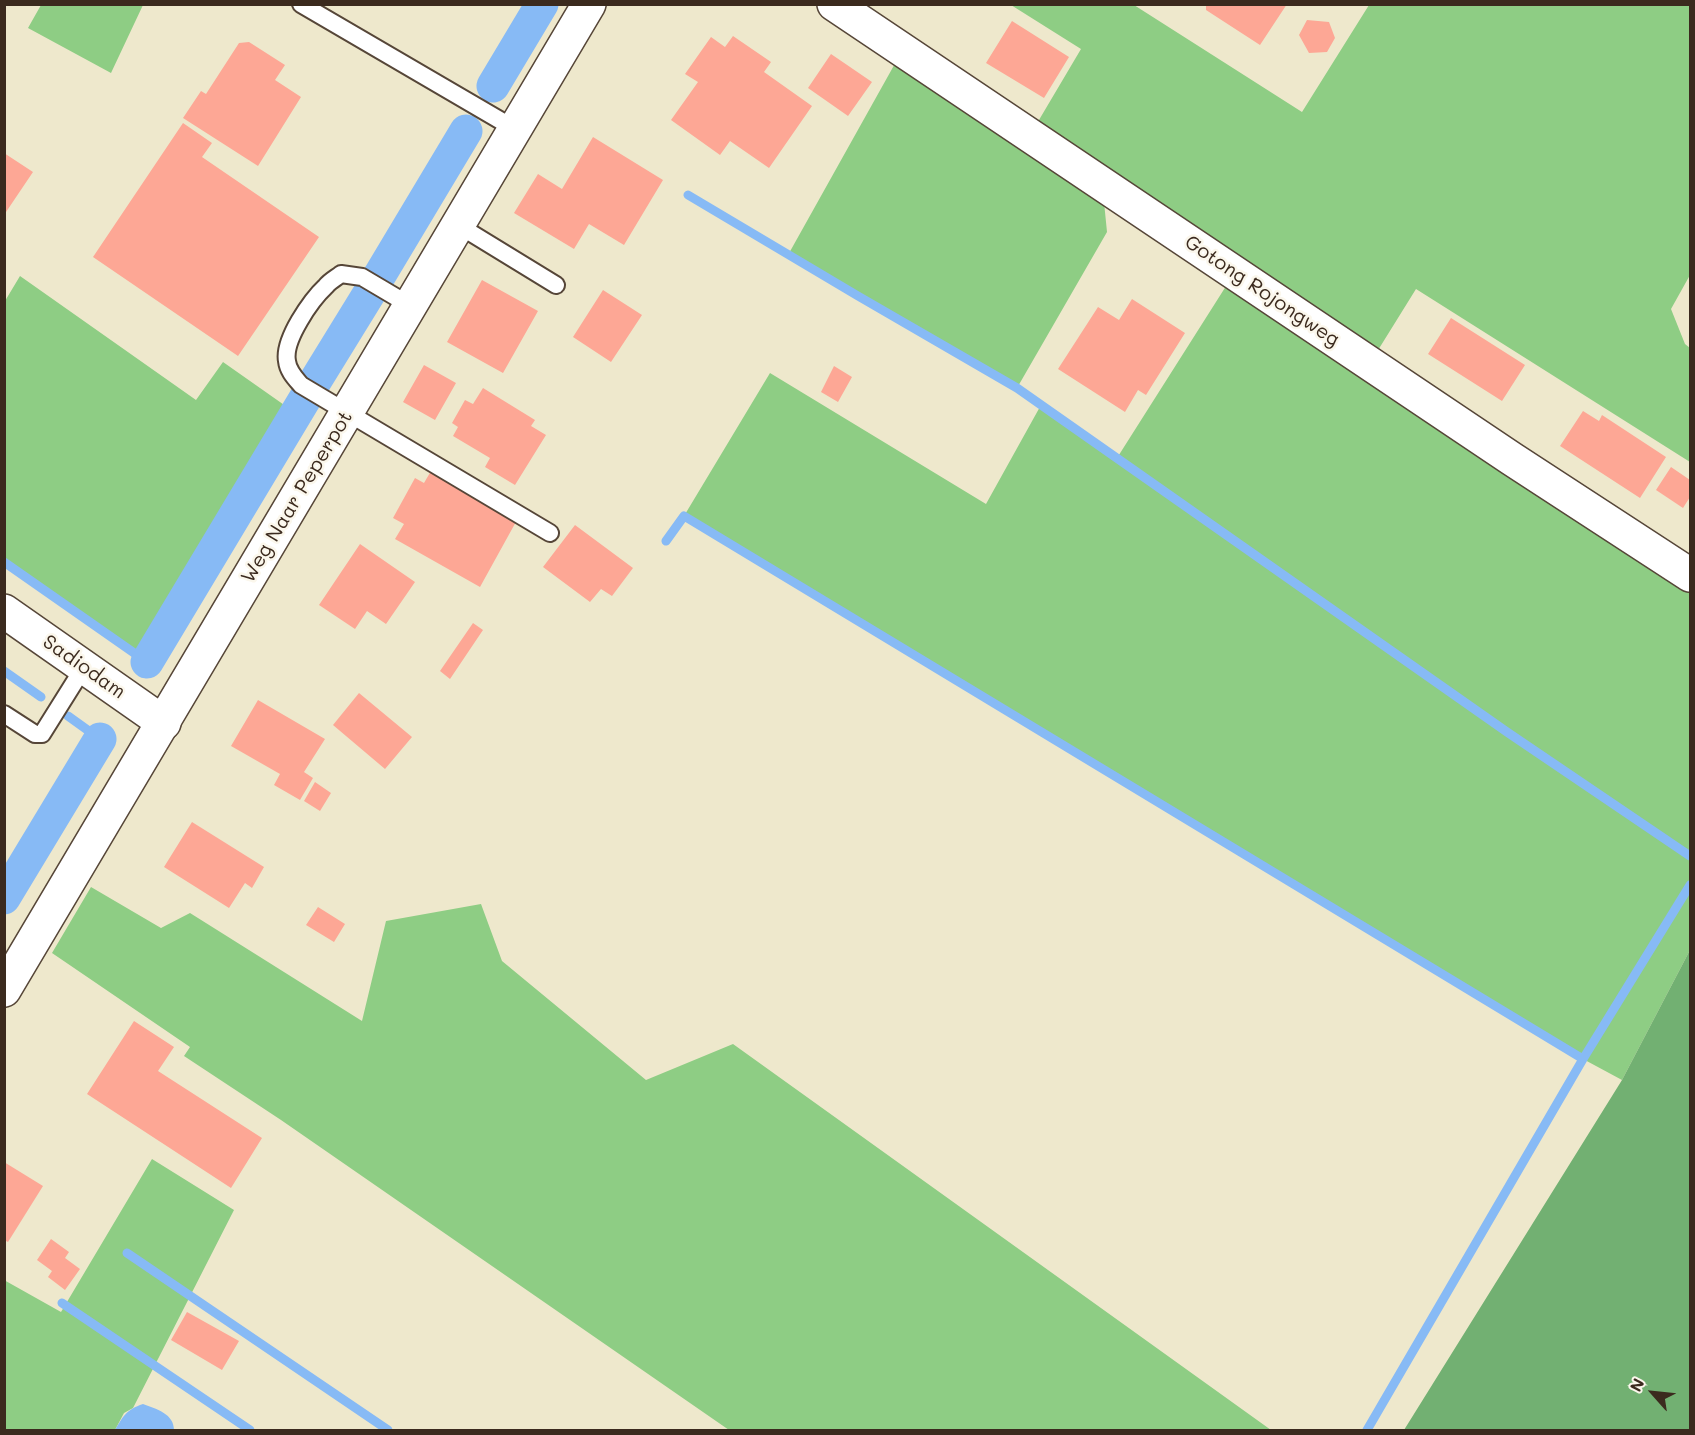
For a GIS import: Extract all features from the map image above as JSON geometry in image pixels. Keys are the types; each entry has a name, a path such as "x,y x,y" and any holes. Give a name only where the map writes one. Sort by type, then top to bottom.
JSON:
{"street":[{"name":"Weg Naar Peperpot","path":"4,990 589,4"},
{"name":"Gotong Rojongweg","path":"834,4 1502,452 1690,575"},
{"name":"Sadiodam","path":"4,611 164,723"}],"lane":[{"path":"301,4 515,129"},
{"path":"458,225 556,285"},
{"path":"411,306 362,277 341,274 326,285 311,304 292,336 287,349 286,361 292,375 302,385 550,533"},
{"path":"4,714 35,734 42,734 84,667"}],"green space":[{"path":"41,5 143,5 111,73 28,28"},
{"path":"1011,5 1134,5 1302,112 1369,5 1690,5 1690,275 1671,309 1685,344 1690,348 1690,462 1416,289 1375,355 1036,125 1081,49"},
{"path":"897,60 1104,202 1107,232 1017,388 788,255"},
{"path":"20,276 196,400 223,362 297,414 143,658 5,562 5,301"},
{"path":"1228,283 1690,589 1690,950 1622,1080 1583,1059 684,516 770,373 986,504 1041,405 1117,458"},
{"path":"91,887 161,928 190,913 362,1021 386,921 481,904 502,961 646,1080 733,1044 1271,1430 729,1430 281,1120 184,1056 190,1047 52,953"},
{"path":"1690,950 1690,1430 1404,1430 1622,1080"},
{"path":"152,1159 234,1210 133,1408 124,1413 115,1430 5,1430 4,1280 61,1312"}],"water":[{"path":"143,1404 168,1416 174,1430 115,1430 126,1414"}],"building":[{"path":"1206,4 1287,4 1260,45 1206,10"},
{"path":"1307,20 1329,22 1335,38 1327,52 1309,53 1299,35"},
{"path":"1012,21 1069,57 1044,98 986,63"},
{"path":"733,36 771,62 764,72 812,106 769,168 730,141 720,155 671,120 698,82 685,74 711,37 725,47"},
{"path":"249,42 285,65 275,80 301,97 258,166 183,118 201,91 206,94 239,43"},
{"path":"831,54 872,82 848,116 808,88"},
{"path":"183,123 212,143 202,157 319,237 238,356 93,257"},
{"path":"593,137 663,180 624,245 589,224 574,249 514,213 538,174 562,189"},
{"path":"4,153 33,172 4,215"},
{"path":"482,280 538,311 503,373 447,342"},
{"path":"603,290 642,315 611,362 573,337"},
{"path":"1132,299 1185,333 1146,395 1138,390 1125,412 1058,369 1098,307 1119,320"},
{"path":"1451,318 1525,365 1502,401 1428,354"},
{"path":"424,365 456,383 435,420 403,402"},
{"path":"834,366 852,377 838,402 821,392"},
{"path":"483,388 535,420 531,426 546,435 515,485 485,467 490,458 453,436 458,427 452,423 465,400 473,404"},
{"path":"1583,411 1599,421 1602,415 1666,457 1640,498 1560,446"},
{"path":"1671,467 1690,480 1690,497 1683,508 1656,490"},
{"path":"431,471 517,520 480,587 395,539 404,524 393,518 415,478 424,483"},
{"path":"575,525 633,568 612,596 601,589 590,602 543,567"},
{"path":"360,544 415,582 386,624 367,611 355,629 319,605"},
{"path":"473,623 483,630 450,679 440,671"},
{"path":"359,693 412,737 385,769 333,725"},
{"path":"258,700 325,739 304,772 313,778 300,800 274,785 280,774 231,746"},
{"path":"315,782 331,793 320,811 304,801"},
{"path":"192,822 264,867 252,888 245,883 229,908 164,867"},
{"path":"318,907 345,924 334,942 306,925"},
{"path":"134,1021 174,1047 158,1071 262,1138 231,1188 87,1094"},
{"path":"4,1162 43,1186 8,1242 4,1240"},
{"path":"51,1239 69,1252 65,1258 80,1269 65,1290 48,1277 52,1271 37,1260"},
{"path":"187,1312 239,1341 222,1370 171,1340"}],"waterway":[{"path":"493,86 542,4"},
{"path":"378,278 466,131"},
{"path":"688,195 1017,388 1507,732 1690,856"},
{"path":"314,383 370,292"},
{"path":"147,662 306,397"},
{"path":"666,541 684,516 1583,1059"},
{"path":"4,562 147,662"},
{"path":"4,671 41,697"},
{"path":"68,716 100,739"},
{"path":"4,898 100,739"},
{"path":"1367,1430 1583,1059 1690,885"},
{"path":"127,1253 388,1430"},
{"path":"62,1303 250,1430"}]}
